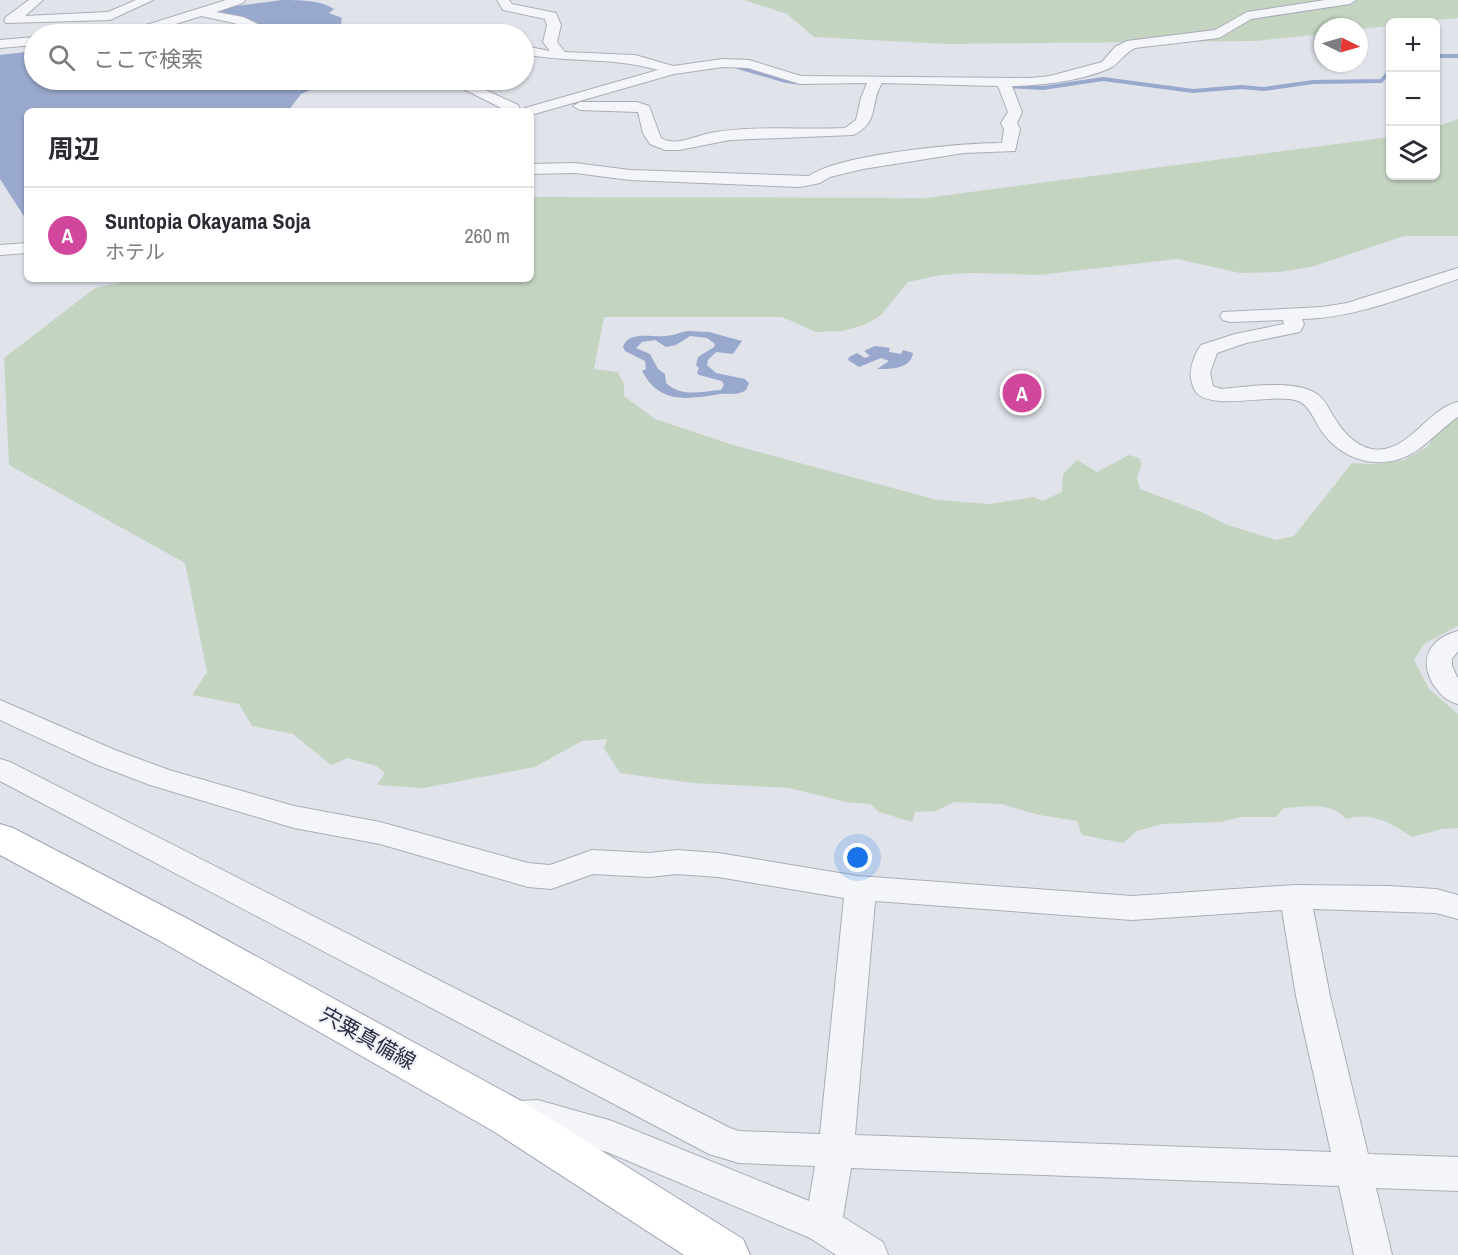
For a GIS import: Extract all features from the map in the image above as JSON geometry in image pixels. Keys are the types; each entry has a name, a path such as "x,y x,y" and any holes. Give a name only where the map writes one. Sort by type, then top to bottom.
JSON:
{"main road":[{"name":"宍粟真備線","path":"0,838 174,930 509,1117 726,1255"}],"street":[{"path":"37,0 11,20 110,16 147,0"},
{"path":"169,24 239,0"},
{"path":"504,0 508,7 550,16 554,25 550,42 561,55"},
{"path":"534,110 568,104 673,70 723,63 749,64 800,80 1004,82 1051,80 1107,65 1120,50 1142,42 1219,34 1247,16 1350,0"},
{"path":"133,24 140,22 160,2"},
{"path":"47,18 86,4"},
{"path":"197,13 209,13 247,24"},
{"path":"0,46 24,44"},
{"path":"534,51 561,55 635,58 673,70"},
{"path":"568,104 588,107 637,106 644,109 654,139 658,143 667,145 691,144 710,138 757,133 848,132 857,129 863,122 870,92 878,79"},
{"path":"534,169 576,168 630,175 800,182 814,180 824,173 873,162 964,148 1009,148 1012,129 1009,123 1015,112 1009,101 1004,82"},
{"path":"474,90 513,108"},
{"path":"0,250 24,248"},
{"path":"1230,316 1322,313 1350,308 1458,273"},
{"path":"1290,315 1294,324 1293,328 1242,338 1208,349 1200,373 1204,389 1221,395 1291,394 1308,397 1315,403 1336,438 1344,446 1354,452 1376,456 1383,456 1406,448 1448,413 1458,408"},
{"path":"1458,639 1443,648 1438,658 1439,671 1458,695"},
{"path":"0,709 105,758 160,778 294,817 380,833 528,875 551,877 592,862 649,865 677,862 718,865 858,888 1132,908 1295,897 1389,898 1436,901 1458,907"},
{"path":"0,769 722,1142 739,1147 1458,1174"},
{"path":"823,1225 836,1150 860,906 858,888"},
{"path":"1295,897 1313,996 1373,1255"},
{"path":"509,1117 538,1116 612,1137 823,1225 869,1255"}],"green space":[{"path":"744,0 1458,0 1458,18 1386,18 1386,26 1368,28 1368,18 1314,18 1314,35 1256,41 946,44 814,37 787,14"},
{"path":"1458,119 1458,236 1404,236 1311,267 1279,272 1240,273 1177,259 1039,275 972,273 941,275 908,282 880,316 864,325 842,331 816,332 782,317 604,317 594,369 618,372 624,384 624,396 655,419 733,445 937,500 989,504 1034,497 1042,501 1062,492 1063,474 1077,460 1097,472 1129,455 1139,458 1142,464 1137,477 1140,489 1199,511 1225,524 1276,540 1294,536 1352,463 1374,464 1404,460 1428,446 1436,433 1458,418 1458,626 1424,644 1414,660 1429,689 1458,714 1458,828 1442,829 1412,837 1373,817 1346,819 1340,813 1326,807 1309,806 1284,808 1276,817 1241,817 1221,822 1162,824 1137,831 1123,843 1082,835 1077,821 1039,815 1001,804 954,802 936,811 915,812 912,822 879,812 871,804 846,802 789,788 693,783 620,773 604,748 607,739 582,741 535,767 423,788 377,785 385,773 376,766 348,758 331,765 293,734 252,726 239,704 192,695 207,672 185,563 9,465 4,358 95,288 122,282 534,282 534,197 925,198 1386,138 1386,180 1440,180 1440,126"}],"water":[{"path":"282,0 309,1 334,9 329,13 342,18 342,24 260,24 218,13 229,7"},
{"path":"24,52 24,90 311,90 301,94 290,108 24,108 24,216 0,179 0,55"},
{"path":"688,331 709,332 742,341 733,354 716,352 708,360 707,365 716,373 745,379 749,383 746,390 736,394 686,398 666,395 649,382 642,371 646,369 645,361 625,351 623,347 630,338 668,336","holes":["690,336 707,338 715,344 698,357 697,373 722,381 724,385 721,390 685,392 672,388 666,383 665,374 658,369 650,354 636,348 642,342 655,340 666,347 676,345"]},
{"path":"875,346 890,348 889,352 901,354 903,350 913,353 908,362 894,368 877,369 889,361 881,358 859,367 848,360 857,353 865,358 870,356 864,351"}],"waterway":[{"path":"1440,56 1458,56"},
{"path":"738,67 786,81 803,83"},
{"path":"1005,86 1043,88 1103,79 1193,91 1241,87 1264,89 1313,82 1381,81 1389,72"}],"place":[{"name":"Suntopia Okayama Soja","path":"1022,393"}]}
